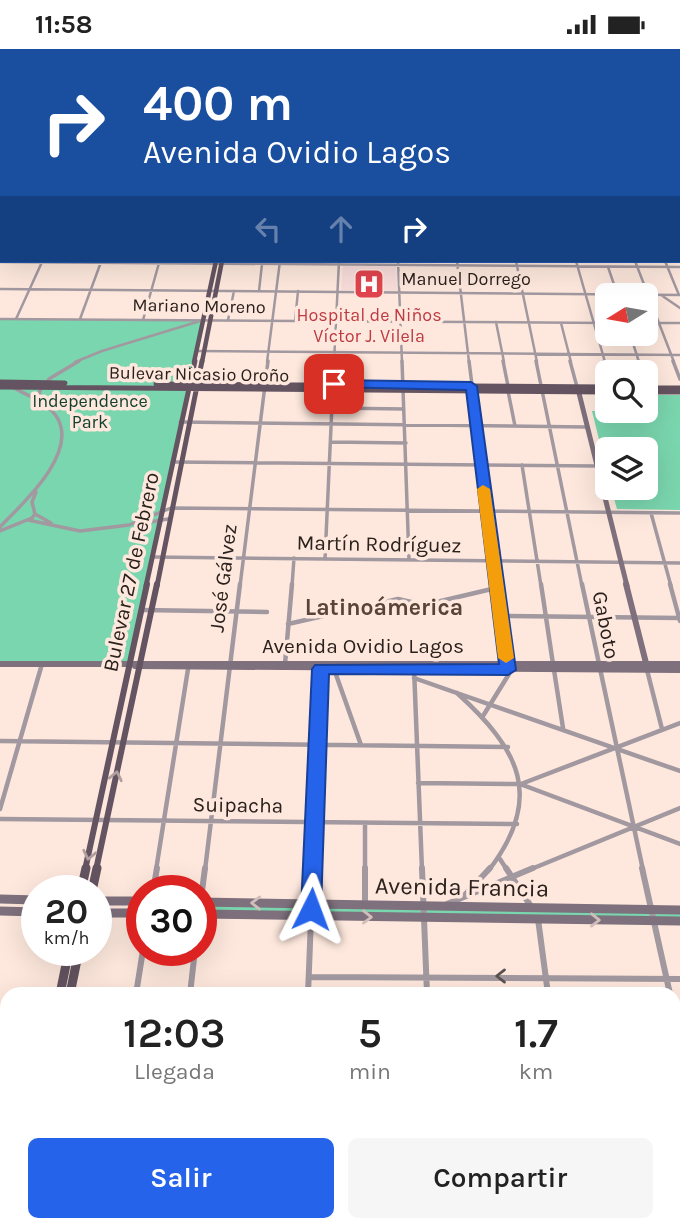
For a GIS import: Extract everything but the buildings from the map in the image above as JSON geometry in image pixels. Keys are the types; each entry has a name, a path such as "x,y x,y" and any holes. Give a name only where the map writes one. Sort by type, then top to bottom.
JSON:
{"main road":[{"name":"Bulevar 27 de Febrero","path":"85,875 180,422 218,263"},
{"name":"Bulevar 27 de Febrero","path":"95,875 204,351 206,320"},
{"name":"Bulevar Nicasio Oroño","path":"0,382 45,385 595,390"},
{"path":"658,389 680,390"},
{"path":"578,390 595,458"},
{"path":"605,500 646,667"},
{"name":"Avenida Ovidio Lagos","path":"0,664 130,664 188,669 230,666"},
{"name":"Avenida Ovidio Lagos","path":"140,666 646,667 680,664"},
{"name":"Avenida Ovidio Lagos","path":"284,666 321,669 414,666 434,676 508,666"},
{"name":"Avenida Ovidio Lagos","path":"646,667 680,670"},
{"path":"0,899 21,900"},
{"name":"Avenida Francia","path":"217,901 680,910"},
{"path":"0,911 21,912"},
{"name":"Avenida Francia","path":"217,914 680,921"},
{"path":"61,987 66,966"},
{"path":"71,987 76,966"}],"street":[{"path":"16,319 42,263"},
{"path":"80,319 101,263"},
{"path":"143,320 160,263"},
{"path":"240,263 517,263 577,267 680,267"},
{"name":"José Gálvez","path":"204,875 280,263"},
{"path":"325,559 339,263"},
{"path":"399,263 410,560"},
{"path":"457,263 492,561 508,666 508,677 483,716"},
{"name":"Gaboto","path":"517,263 598,667 668,987"},
{"path":"576,263 605,360"},
{"path":"636,263 644,283"},
{"path":"666,263 680,295"},
{"path":"259,291 262,264"},
{"path":"608,267 613,283"},
{"name":"Manuel Dorrego","path":"0,289 595,294"},
{"path":"228,320 234,291"},
{"path":"295,321 298,291"},
{"path":"660,294 680,308"},
{"name":"Manuel Dorrego","path":"660,294 680,295"},
{"name":"Mariano Moreno","path":"0,319 594,323"},
{"path":"0,529 37,490 56,463 63,443 62,425 38,394 45,385 65,369 95,355 206,320"},
{"path":"496,322 515,426"},
{"path":"561,323 578,390"},
{"path":"680,323 659,323 680,379"},
{"path":"634,347 638,360"},
{"path":"197,351 680,355"},
{"path":"9,384 43,403"},
{"path":"333,408 404,409"},
{"path":"180,422 587,427"},
{"path":"331,442 406,443"},
{"path":"172,462 595,466"},
{"path":"522,465 563,728"},
{"path":"34,511 32,502 37,490"},
{"path":"129,525 171,508 680,513"},
{"path":"0,529 26,520 34,511"},
{"path":"14,512 34,511 55,525"},
{"path":"14,512 14,519 93,531 168,519"},
{"path":"499,616 680,619 651,513"},
{"name":"Martín Rodríguez","path":"153,557 680,563"},
{"path":"284,666 294,558"},
{"path":"288,624 398,599 424,605 496,588"},
{"path":"141,610 267,612"},
{"path":"0,809 42,664"},
{"path":"414,666 427,987"},
{"path":"646,667 662,729"},
{"path":"155,875 188,669"},
{"path":"308,987 321,669"},
{"path":"334,669 361,745"},
{"path":"414,678 434,676 483,716 508,747 520,784 517,824 500,859 462,897"},
{"path":"453,691 680,771"},
{"path":"520,784 680,723"},
{"path":"0,741 508,747"},
{"path":"418,783 520,784 680,844"},
{"path":"443,906 680,809"},
{"name":"Suipacha","path":"0,819 517,824"},
{"path":"365,823 365,905"},
{"path":"500,859 538,920 547,987"},
{"path":"137,987 140,966"},
{"path":"191,987 193,966"},
{"path":"309,977 545,976 680,979"}],"shaded area":[{"name":"Hospital de Niños Víctor J. Vilela","path":"343,266 396,266 397,291 341,290"}],"green space":[{"name":"Independence Park","path":"0,319 203,320 130,664 0,664"},
{"path":"658,395 680,395 680,510 617,509 614,500 658,500 658,437 598,437 592,411 595,411 595,423 658,423"},
{"path":"217,902 680,910 680,921 217,914"}],"slow traffic":[{"path":"483,489 506,658"}],"place":[{"name":"Hospital de Niños Víctor J. Vilela","path":"369,284"}],"district":[{"name":"Latinoámerica","path":"384,607"}],"route":[{"path":"311,909 321,669 508,670 471,386 334,384"}]}
